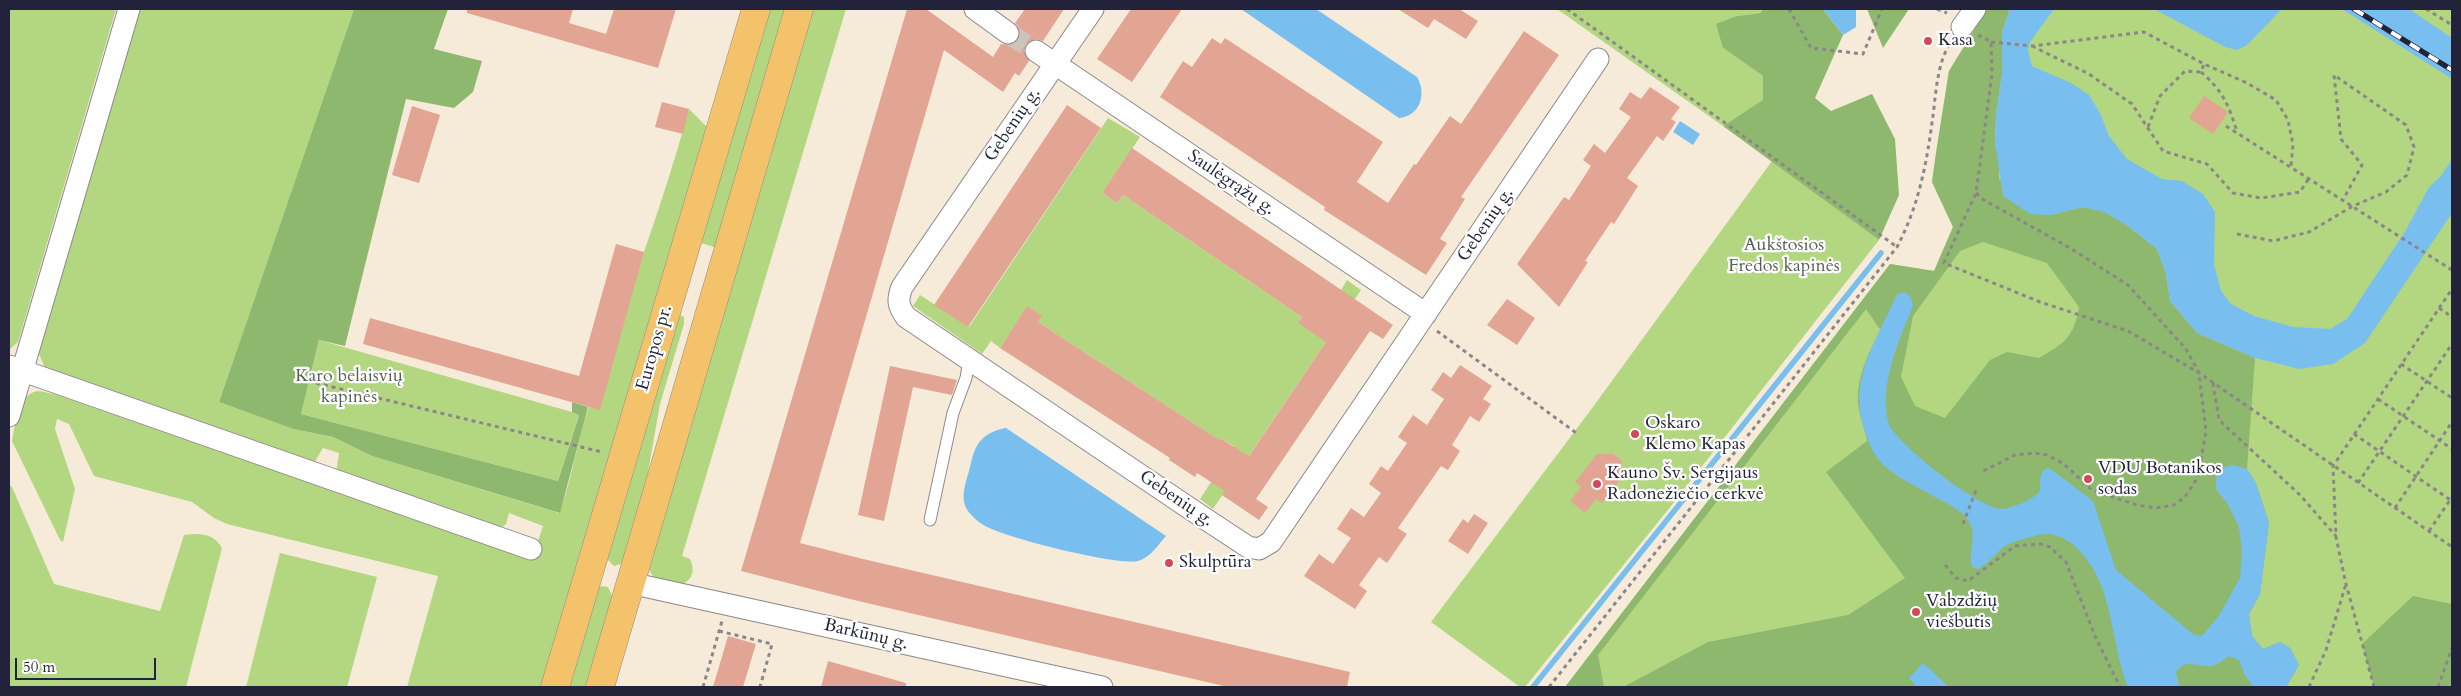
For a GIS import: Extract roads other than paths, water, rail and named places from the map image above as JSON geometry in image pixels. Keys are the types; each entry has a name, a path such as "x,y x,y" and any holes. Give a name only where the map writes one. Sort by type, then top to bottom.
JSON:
{"main road":[{"name":"Europos pr.","path":"556,687 756,9"},
{"path":"600,687 799,9"},
{"path":"672,291 690,296 701,309 706,326"},
{"path":"590,571 630,582"}],"street":[{"path":"9,416 15,368 129,9"},
{"path":"975,9 1008,33"},
{"name":"Gebenių g.","path":"1093,9 908,279 898,298 899,307 906,316 969,359 1248,547 1258,549 1270,542 1424,318 1598,59"},
{"path":"1955,20 1975,9"},
{"name":"Saulėgrąžų g.","path":"1036,51 1424,318"},
{"path":"15,368 531,549"},
{"name":"Barkūnų g.","path":"630,582 1102,687"}],"lane":[{"path":"930,520 953,413 966,378 969,359"}],"water":[{"path":"1241,9 1316,9 1417,77 1420,84 1421,97 1417,109 1399,118"},
{"path":"1823,9 1856,9 1856,27 1843,35"},
{"path":"2010,9 2054,9 2030,42 2028,51 2032,66 2071,83 2089,95 2100,113 2109,136 2127,159 2162,179 2182,181 2203,194 2215,212 2214,264 2221,291 2231,304 2254,316 2293,327 2330,329 2347,319 2406,230 2429,187 2441,176 2452,159 2452,213 2365,343 2333,364 2299,369 2255,358 2197,333 2170,301 2166,274 2157,249 2128,226 2104,212 2083,207 2050,215 2030,214 2003,196 1995,143 1996,114 2002,74 2002,32"},
{"path":"2154,9 2282,9 2247,45 2237,50 2225,47"},
{"path":"2342,9 2409,9 2452,38 2452,79"},
{"path":"1680,121 1700,134 1693,145 1673,132"},
{"path":"1905,292 1911,298 1913,306 1892,364 1886,395 1886,410 1889,424 1895,433 1907,446 1941,475 1992,507 2008,508 2033,497 2040,491 2040,478 2043,470 2049,468 2093,501 2116,570 2194,635 2202,636 2218,617 2240,578 2242,552 2239,527 2227,503 2216,489 2216,477 2221,468 2233,465 2247,469 2256,483 2269,523 2260,594 2249,614 2252,636 2263,649 2280,642 2290,648 2299,665 2286,687 2254,687 2245,676 2239,660 2229,656 2213,665 2184,665 2176,672 2179,687 2128,687 2104,592 2096,574 2086,558 2072,544 2059,536 2044,534 2015,541 2003,548 1978,569 1972,567 1973,536 1971,526 1965,516 1955,508 1904,480 1884,466 1874,452 1863,426 1860,390 1868,358 1897,294"},
{"path":"1006,428 1166,536 1147,557 1138,561 1126,561 1085,555 1034,543 993,530 980,523 969,513 964,500 966,481 973,455 978,444 986,435"},
{"path":"1923,663 1949,687 1917,687 1909,678"}],"waterway":[{"path":"1533,687 1881,253"}],"tunnel":[{"path":"1008,33 1036,51"}],"railway":[{"path":"2354,9 2452,70"}],"place":[{"name":"Kasa","path":"1928,41"},
{"name":"Oskaro Klemo Kapas","path":"1635,434"},
{"name":"VDU Botanikos sodas","path":"2088,479"},
{"name":"Kauno Šv. Sergijaus Radonežiečio cerkvė","path":"1597,484"},
{"name":"Skulptūra","path":"1169,563"},
{"name":"Vabzdžių viešbutis","path":"1916,612"}],"park label":[{"name":"Aukštosios Fredos kapinės","path":"1784,256"},
{"name":"Karo belaisvių kapinės","path":"349,387"}]}
